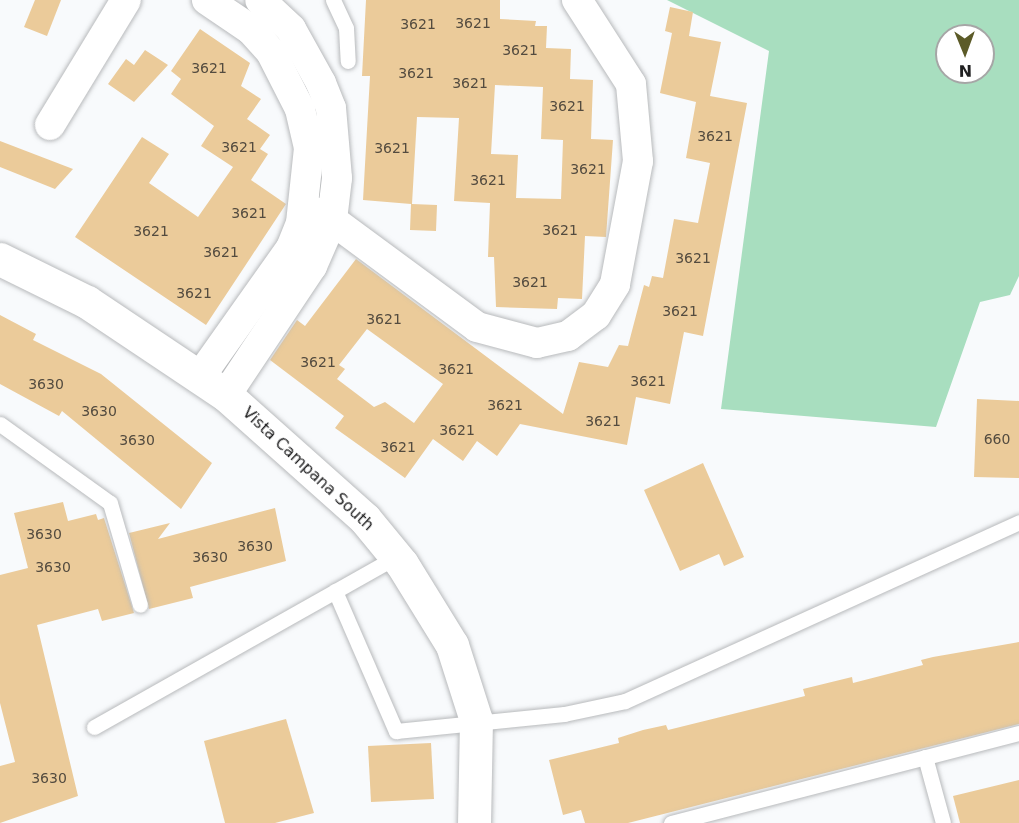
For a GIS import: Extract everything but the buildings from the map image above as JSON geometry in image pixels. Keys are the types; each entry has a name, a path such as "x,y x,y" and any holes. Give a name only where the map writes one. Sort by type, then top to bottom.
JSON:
{"street":[{"path":"50,125 126,0"},
{"path":"199,378 291,248 303,207 309,148 286,75 250,29 207,0"},
{"path":"226,395 308,274 332,220 337,178 331,108 291,29 260,0"},
{"path":"303,207 332,220 477,327 537,343 568,336 596,315 615,284 638,161 631,84 577,0"},
{"name":"Vista Campana South","path":"0,259 87,302 226,395 365,519 396,557 452,645 476,720 474,823"}],"lane":[{"path":"333,0 346,28 348,61"},
{"path":"0,424 110,503 140,606"},
{"path":"335,591 396,731 476,720 564,714 625,701 1019,522"},
{"path":"94,727 396,557"},
{"path":"670,823 712,818 1019,733"},
{"path":"926,757 943,823"}],"green space":[{"path":"667,0 1019,0 1019,276 1010,295 980,302 936,427 721,409 769,51"}]}
